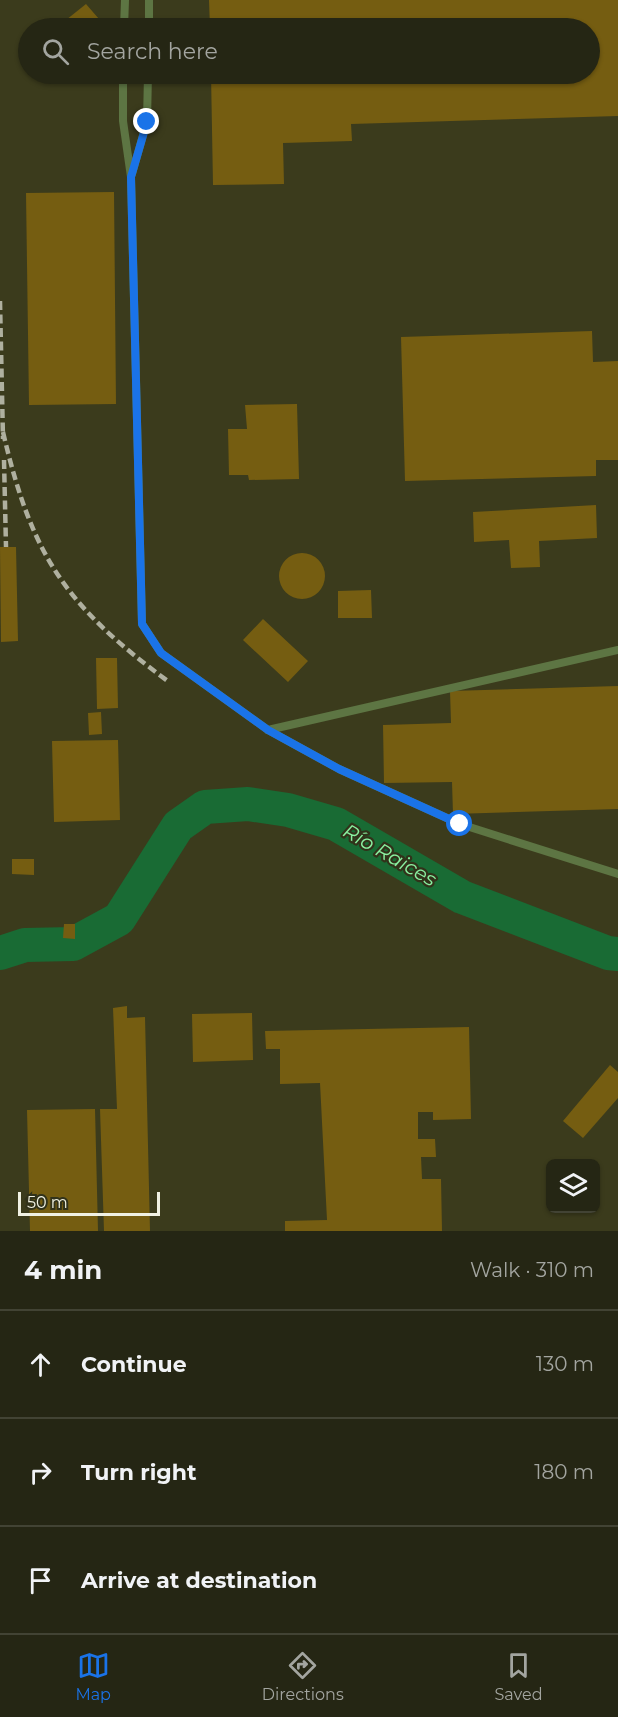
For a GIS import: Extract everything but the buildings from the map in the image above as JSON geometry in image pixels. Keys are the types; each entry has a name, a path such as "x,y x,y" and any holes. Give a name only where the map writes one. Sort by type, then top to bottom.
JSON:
{"lane":[{"path":"124,18 125,0"},
{"path":"149,0 149,18"},
{"path":"123,84 123,120 131,177 142,624 161,653 268,730 339,769 460,824 618,874"},
{"path":"131,177 147,122 148,84"},
{"path":"268,730 618,650"}],"shaded area":[{"path":"0,0 618,0 618,1231 0,1231"}],"waterway":[{"name":"Río Raices","path":"0,953 25,945 73,944 119,919 178,826 205,807 248,804 288,810 336,824 462,897 608,953 618,954"}],"railway":[{"path":"0,301 3,439"},
{"path":"3,432 14,476 27,513 41,546 58,575 79,602 104,628 133,655 169,682"},
{"path":"4,460 6,547"}],"route":[{"path":"147,122 131,177 142,624 161,653 268,730 339,769 460,824"}]}
